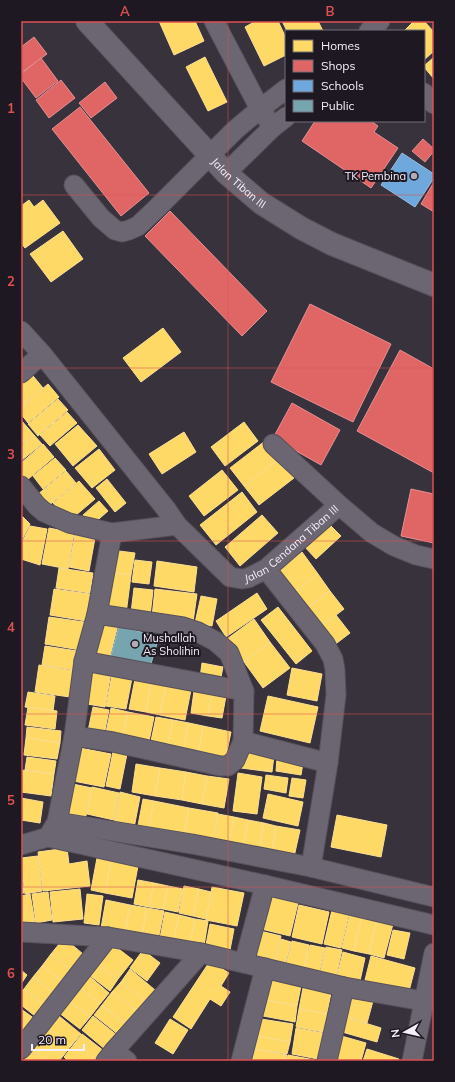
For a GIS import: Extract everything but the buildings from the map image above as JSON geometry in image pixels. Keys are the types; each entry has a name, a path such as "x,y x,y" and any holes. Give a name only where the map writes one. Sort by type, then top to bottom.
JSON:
{"street":[{"name":"Jalan Tiban III","path":"87,21 226,173 261,203 301,228 332,244 434,285"},
{"path":"214,21 260,109 280,122 226,173"},
{"path":"74,185 101,218 115,230 122,232 138,226 235,130 285,90"},
{"path":"425,94 434,104"},
{"name":"Jalan Cendana Tiban III","path":"21,331 42,354 166,509 177,526 230,577 242,579 248,578 266,569 339,505 372,533 394,546 416,555 434,559"},
{"path":"21,373 42,354"},
{"path":"273,444 339,505"},
{"path":"21,486 37,506 44,512 69,522 112,533 177,526"},
{"path":"52,830 74,736 84,661 97,614 112,533"},
{"path":"266,569 325,644 333,659 336,695 328,763 311,867"},
{"path":"74,736 113,742 220,766 228,766 235,760 243,741 244,691 229,653 215,640 183,627 97,614"},
{"path":"84,661 244,691"},
{"path":"243,741 328,763"},
{"path":"52,830 265,885 434,925"},
{"path":"21,845 52,830 192,844 311,867 434,897"},
{"path":"244,963 265,885"},
{"path":"21,932 108,937 201,953 344,987 423,1001"},
{"path":"21,1049 108,937"},
{"path":"115,1058 201,953"},
{"path":"412,1061 434,953"},
{"path":"241,1061 265,968"},
{"path":"327,1061 344,987"}],"place":[{"name":"TK Pembina","path":"414,176"},
{"name":"Mushallah As Sholihin","path":"135,644"}]}
